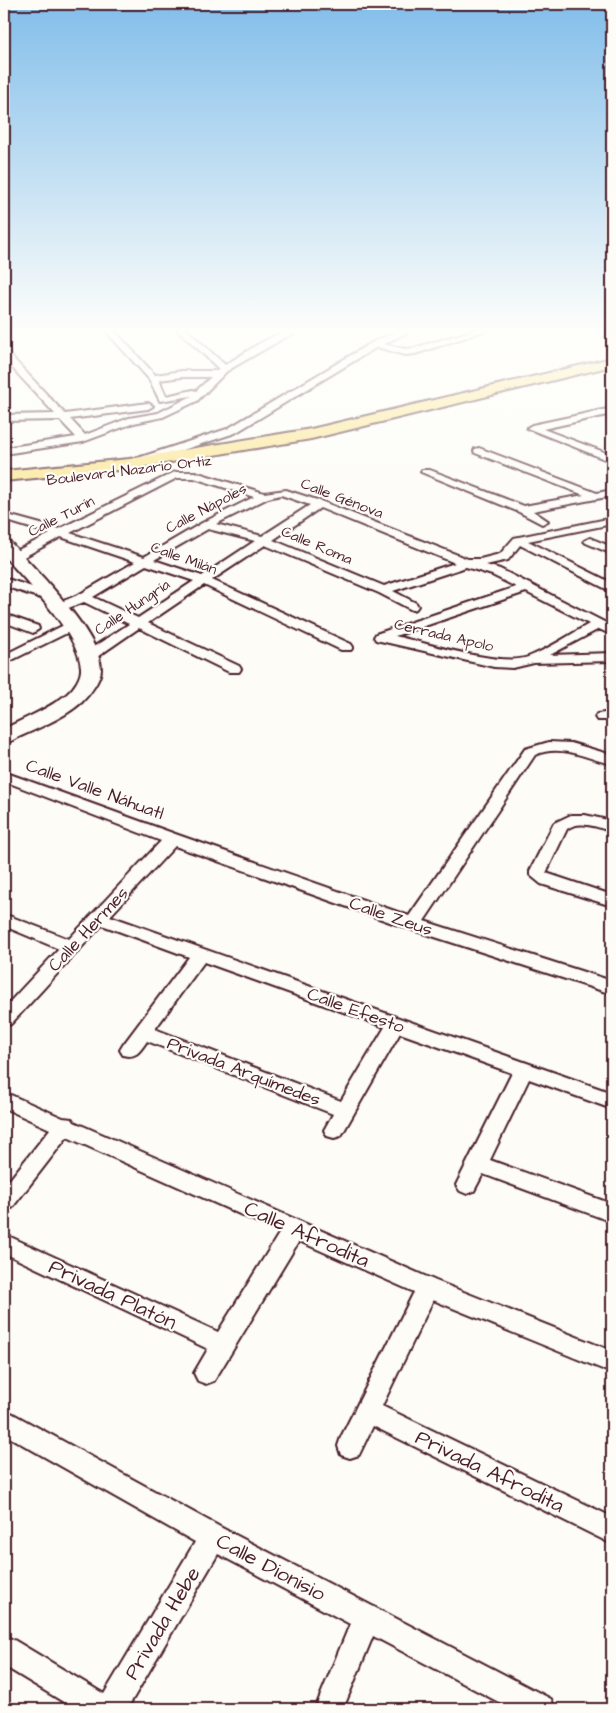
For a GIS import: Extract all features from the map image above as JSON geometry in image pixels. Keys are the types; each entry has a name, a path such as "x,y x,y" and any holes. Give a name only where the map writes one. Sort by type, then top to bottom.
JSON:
{"main road":[{"name":"Boulevard Nazario Ortiz","path":"4,476 130,464 311,434 416,409"},
{"name":"Boulevard Nazario Ortiz","path":"4,485 122,473 193,463 295,442 311,434"}],"street":[{"path":"55,409 83,439"},
{"path":"4,418 63,417 125,409"},
{"path":"132,420 145,409"},
{"path":"4,451 83,439 132,420 160,415 174,409"},
{"path":"130,464 235,429 266,409"},
{"path":"612,411 532,428 612,459"},
{"path":"595,452 612,449"},
{"path":"479,451 596,496"},
{"path":"426,472 523,510 542,521"},
{"name":"Calle Génova","path":"175,475 195,475 264,496 282,492 319,504 466,563 496,572 526,588"},
{"name":"Calle Turín","path":"9,551 59,533 175,475"},
{"path":"523,510 612,493"},
{"name":"Calle Nápoles","path":"52,602 84,597 206,525 264,496"},
{"name":"Calle Hungría","path":"89,656 319,504"},
{"name":"Calle Milán","path":"4,518 59,533 202,580 346,647"},
{"path":"520,544 518,540 612,521"},
{"name":"Calle Roma","path":"206,525 263,540 383,590 412,606"},
{"path":"383,590 466,563 480,563 504,557 520,544 612,526"},
{"path":"590,541 612,551"},
{"path":"520,544 612,588"},
{"path":"4,737 74,698 87,682 91,670 89,656 70,626 9,551"},
{"path":"4,582 52,602"},
{"path":"526,588 612,631"},
{"name":"Cerrada Apolo","path":"526,588 381,637 494,663 513,664 532,660 612,657"},
{"path":"84,597 234,669"},
{"path":"4,618 33,628"},
{"name":"Cerrada Apolo","path":"532,660 599,624"},
{"path":"4,660 70,626"},
{"path":"413,924 530,752 538,747 554,745 612,760"},
{"name":"Calle Valle Náhuatl","path":"4,776 172,838"},
{"path":"610,821 579,819 564,822 560,826 540,866 538,874 547,880 612,901"},
{"name":"Calle Zeus","path":"172,838 413,924 612,988"},
{"name":"Calle Hermes","path":"4,1019 172,838"},
{"name":"Calle Efesto","path":"99,918 523,1071 612,1101"},
{"path":"4,920 72,947"},
{"name":"Privada Arquímedes","path":"130,1050 201,954"},
{"name":"Privada Arquímedes","path":"334,1130 396,1024"},
{"name":"Privada Arquímedes","path":"143,1032 345,1111"},
{"path":"467,1185 523,1071"},
{"name":"Calle Afrodita","path":"4,1100 65,1125 428,1288 612,1362"},
{"path":"4,1202 65,1125"},
{"path":"478,1164 612,1213"},
{"path":"206,1373 294,1229"},
{"name":"Privada Platón","path":"4,1243 223,1345"},
{"path":"350,1446 428,1288"},
{"name":"Privada Afrodita","path":"367,1411 612,1531"},
{"name":"Calle Dionisio","path":"4,1421 213,1537 541,1709"},
{"name":"Privada Hebe","path":"111,1709 213,1537"},
{"path":"329,1709 367,1617"},
{"path":"4,1650 101,1709"}]}
